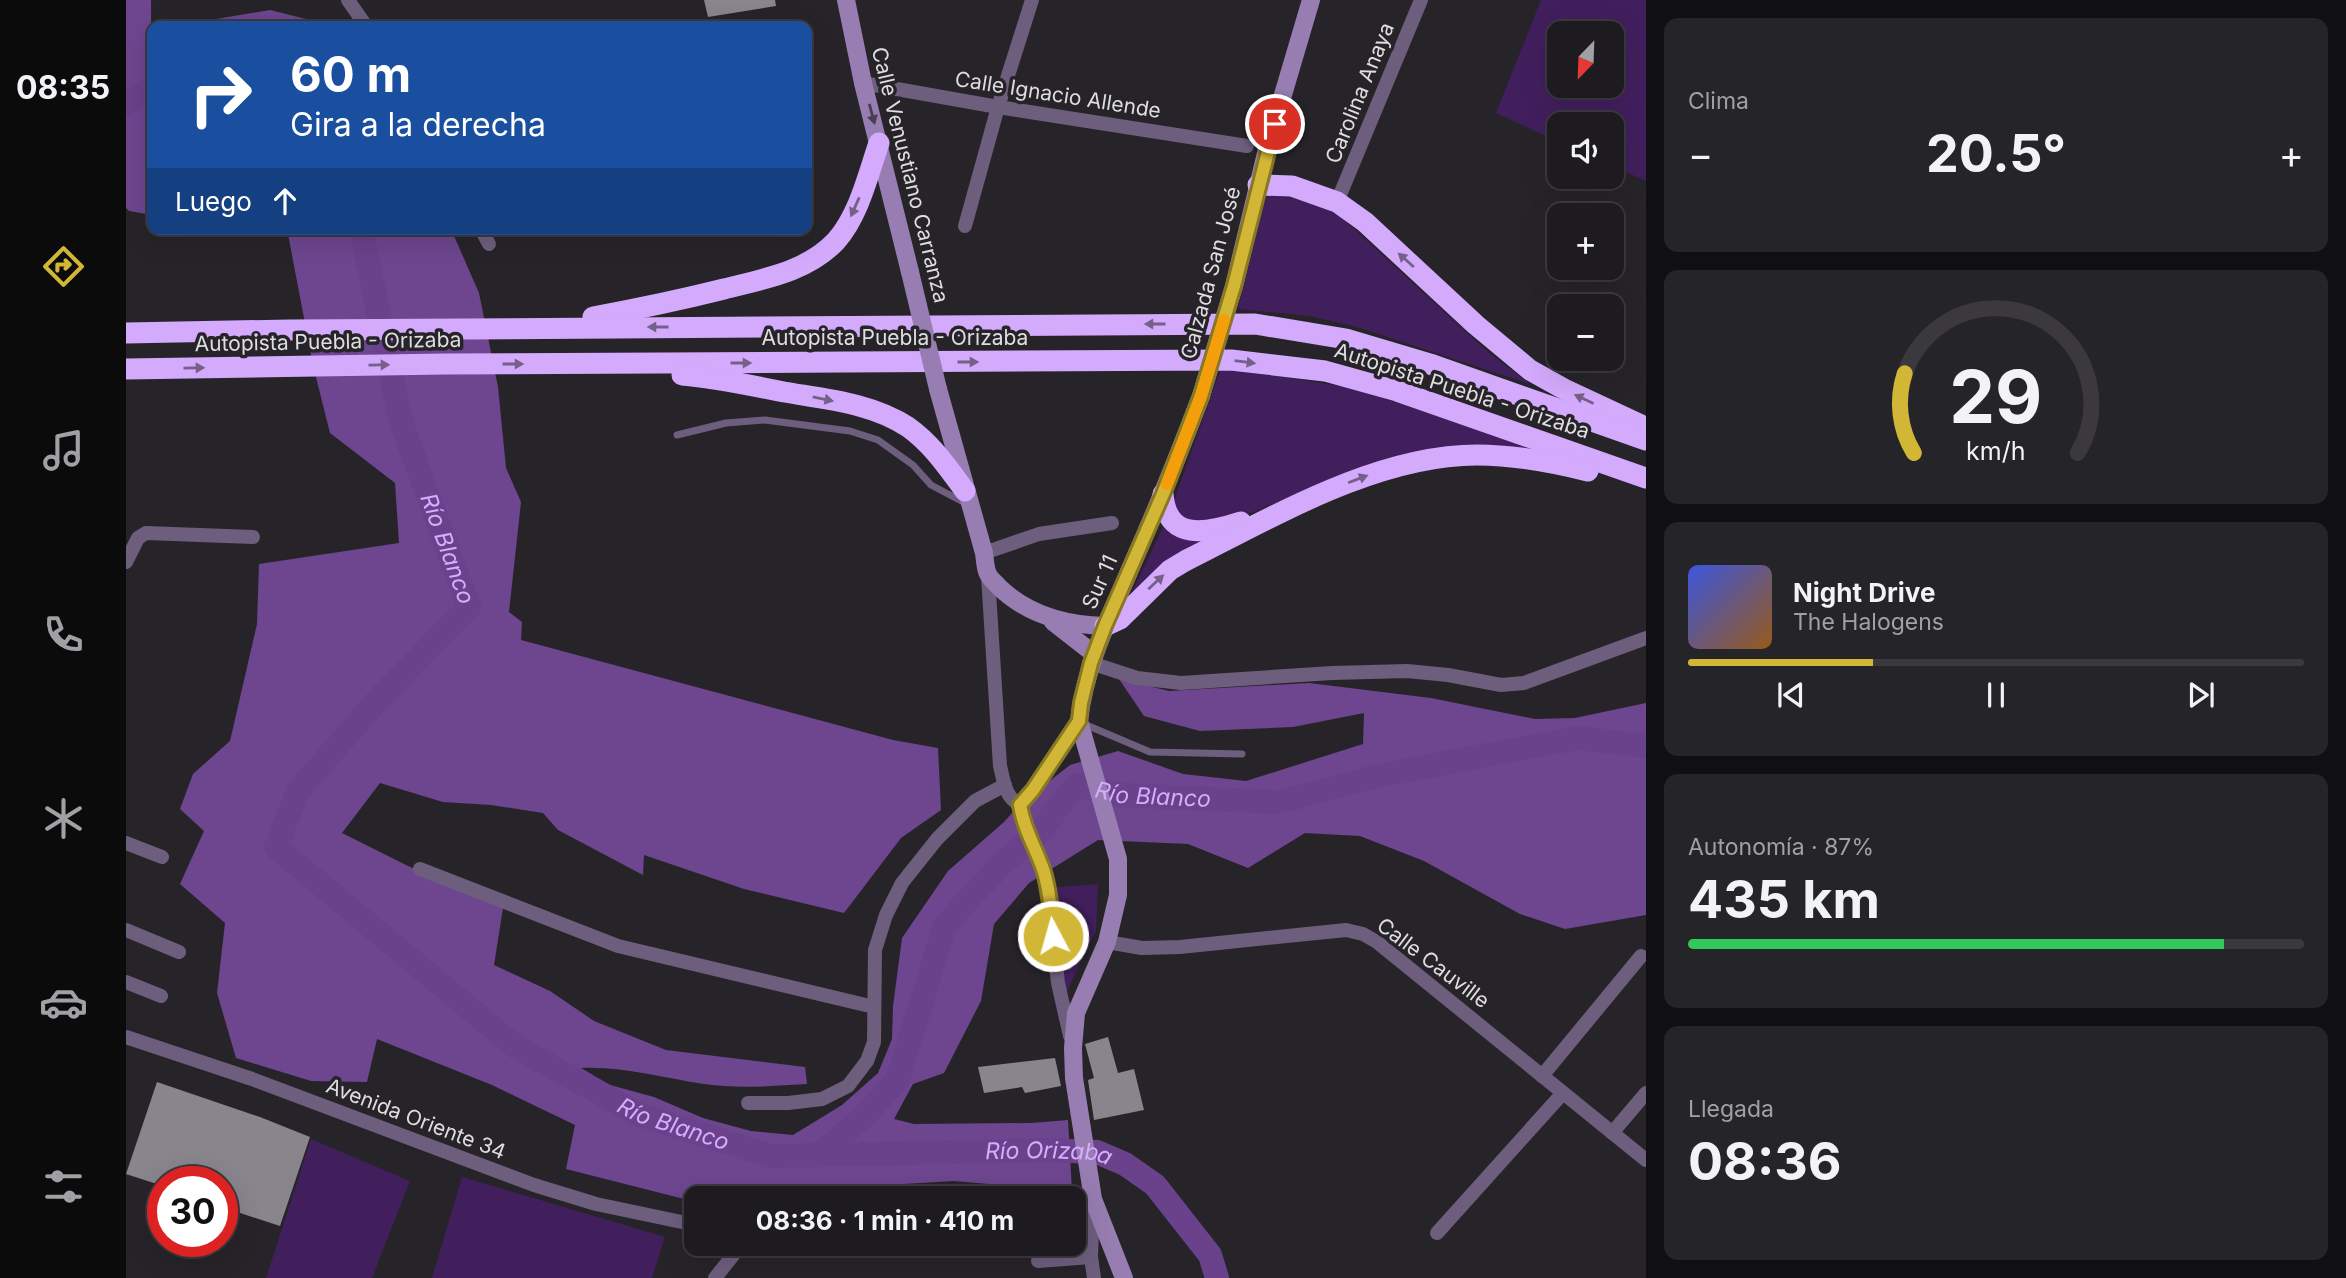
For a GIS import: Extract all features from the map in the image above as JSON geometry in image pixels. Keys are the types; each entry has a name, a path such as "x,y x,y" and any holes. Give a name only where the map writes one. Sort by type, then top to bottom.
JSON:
{"highway":[{"path":"532,328 662,305 786,273 836,241 862,194 879,143"},
{"path":"1258,185 1292,186 1337,202 1365,222 1476,325 1530,370 1646,427"},
{"name":"Autopista Puebla - Orizaba","path":"126,333 447,328 1255,324 1346,339 1394,353 1646,440"},
{"name":"Autopista Puebla - Orizaba","path":"126,369 313,365 1231,360 1325,371 1397,391 1646,478"},
{"path":"561,364 705,377 879,412 908,427 922,438 936,452 968,499"},
{"path":"1163,494 1164,510 1173,522 1191,531 1203,531 1234,524 1383,470 1424,460 1476,455 1549,461 1646,485"},
{"path":"1105,626 1120,620 1170,570 1332,489"}],"main road":[{"name":"Calle Venustiano Carranza","path":"846,0 863,83 938,389 988,576"},
{"name":"Calzada San José","path":"1201,396 1234,286 1258,185 1311,0"},
{"name":"Sur 11","path":"1085,1186 1082,1126 1074,1078 1076,1013 1107,942 1118,895 1118,859 1086,752 1079,721 1081,703 1105,626 1163,494 1201,396"},
{"path":"988,576 1016,600 1048,617 1086,626 1105,626"},
{"path":"1048,617 1093,659"},
{"name":"Sur 11","path":"1086,1200 1124,1278"}],"street":[{"path":"348,0 363,21"},
{"path":"965,226 998,107 1032,0"},
{"name":"Carolina Anaya","path":"1337,202 1421,0"},
{"name":"Calle Ignacio Allende","path":"863,83 1247,146"},
{"path":"484,235 489,244"},
{"path":"984,553 1039,534 1112,523"},
{"path":"126,562 138,538 145,533 253,537"},
{"name":"Calle Venustiano Carranza","path":"988,576 1000,766 1005,785 1012,801 1020,807 1026,832 1043,869 1048,889 1058,983 1073,1048"},
{"path":"1093,659 1137,677 1181,683 1407,671 1501,685 1524,683 1646,638"},
{"path":"1020,807 1079,721"},
{"path":"748,1103 788,1103 822,1098 848,1086 867,1061 874,1042 875,950 886,915 902,883 937,839 975,801 1005,785"},
{"path":"126,843 162,857"},
{"path":"420,869 618,946 874,1007"},
{"path":"126,930 179,952"},
{"name":"Calle Cauville","path":"1107,942 1142,948 1180,947 1346,930 1363,934 1377,942 1646,1160"},
{"path":"1542,1076 1641,956"},
{"path":"126,982 161,996"},
{"name":"Avenida Oriente 34","path":"126,1037 252,1079 534,1185 596,1204 684,1222"},
{"path":"1437,1233 1563,1093"},
{"path":"1612,1133 1646,1093"},
{"path":"1086,1200 1094,1278"},
{"path":"715,1278 732,1256"},
{"path":"1038,1261 1091,1257"}],"lane":[{"path":"677,435 726,424 765,420 850,431 878,440 912,465 931,485 968,499"},
{"path":"1079,721 1150,752 1242,754"}],"shaded area":[{"path":"126,0 151,0 151,21 147,21 147,214 126,208"},
{"path":"1541,0 1646,0 1646,181 1624,171 1624,112 1547,112 1547,136 1496,113"},
{"path":"270,10 314,21 205,21"},
{"path":"1280,194 1315,203 1341,217 1489,353 1530,384 1357,327 1310,316 1238,309 1263,207 1268,195"},
{"path":"288,235 454,235 479,293 498,387 506,468 521,502 509,612 522,622 521,640 893,740 938,748 941,810 901,838 844,913 744,889 644,855 643,875 558,830 543,813 491,805 443,802 380,783 342,833 503,908 494,965 550,991 594,1021 666,1050 805,1067 807,1084 717,1086 628,1071 581,1068 610,1085 654,1097 703,1118 751,1131 793,1135 842,1105 878,1073 892,1039 893,1006 902,938 948,871 1004,822 1019,805 1070,765 1118,751 1183,774 1246,781 1363,744 1364,713 1293,727 1200,731 1144,716 1119,679 1169,691 1309,683 1431,698 1535,719 1575,718 1646,703 1646,915 1565,929 1520,914 1424,861 1360,836 1305,833 1248,868 1188,844 1098,840 1029,883 994,924 981,1001 944,1073 913,1084 894,1119 914,1124 1068,1120 1072,1186 1013,1186 954,1181 870,1186 684,1186 684,1199 566,1169 575,1125 492,1085 377,1039 367,1082 311,1081 236,1058 217,993 225,923 180,884 204,831 180,809 193,774 230,741 257,624 259,564 399,543 395,483 330,433 313,365"},
{"path":"1221,368 1354,388 1547,453 1357,470 1253,512 1211,525 1192,525 1174,512 1174,501"},
{"path":"1163,527 1182,539 1217,537 1126,605"},
{"path":"1098,884 1096,931 1066,993 1052,897 1058,887"},
{"path":"311,1139 410,1181 372,1278 266,1278"},
{"path":"462,1177 665,1237 652,1278 432,1278"}],"building":[{"path":"704,0 775,0 776,6 708,17"},
{"path":"1108,1037 1118,1073 1134,1069 1144,1110 1094,1120 1088,1080 1094,1078 1085,1044"},
{"path":"1055,1058 1061,1086 1025,1093 1022,1087 984,1093 978,1067"},
{"path":"157,1082 310,1137 280,1226 238,1212 238,1166 147,1166 147,1181 126,1174"}],"waterway":[{"name":"Río Blanco","path":"126,103 147,91"},
{"name":"Río Blanco","path":"362,235 401,422 469,607 376,702 298,791 276,847 516,1047 638,1114 770,1156 820,1155 866,1114 898,1079 944,928 1007,859 1042,831 1077,785 1121,795 1278,802 1382,775 1577,738 1646,746"},
{"name":"Río Orizaba","path":"820,1155 1044,1150 1097,1152 1125,1164 1155,1185 1210,1255 1217,1278"}],"slow traffic":[{"path":"1167,484 1201,396 1224,320"}],"route":[{"path":"1053,936 1043,869 1026,832 1020,805 1079,721 1091,663 1163,494 1201,396 1234,286 1275,124"}]}
